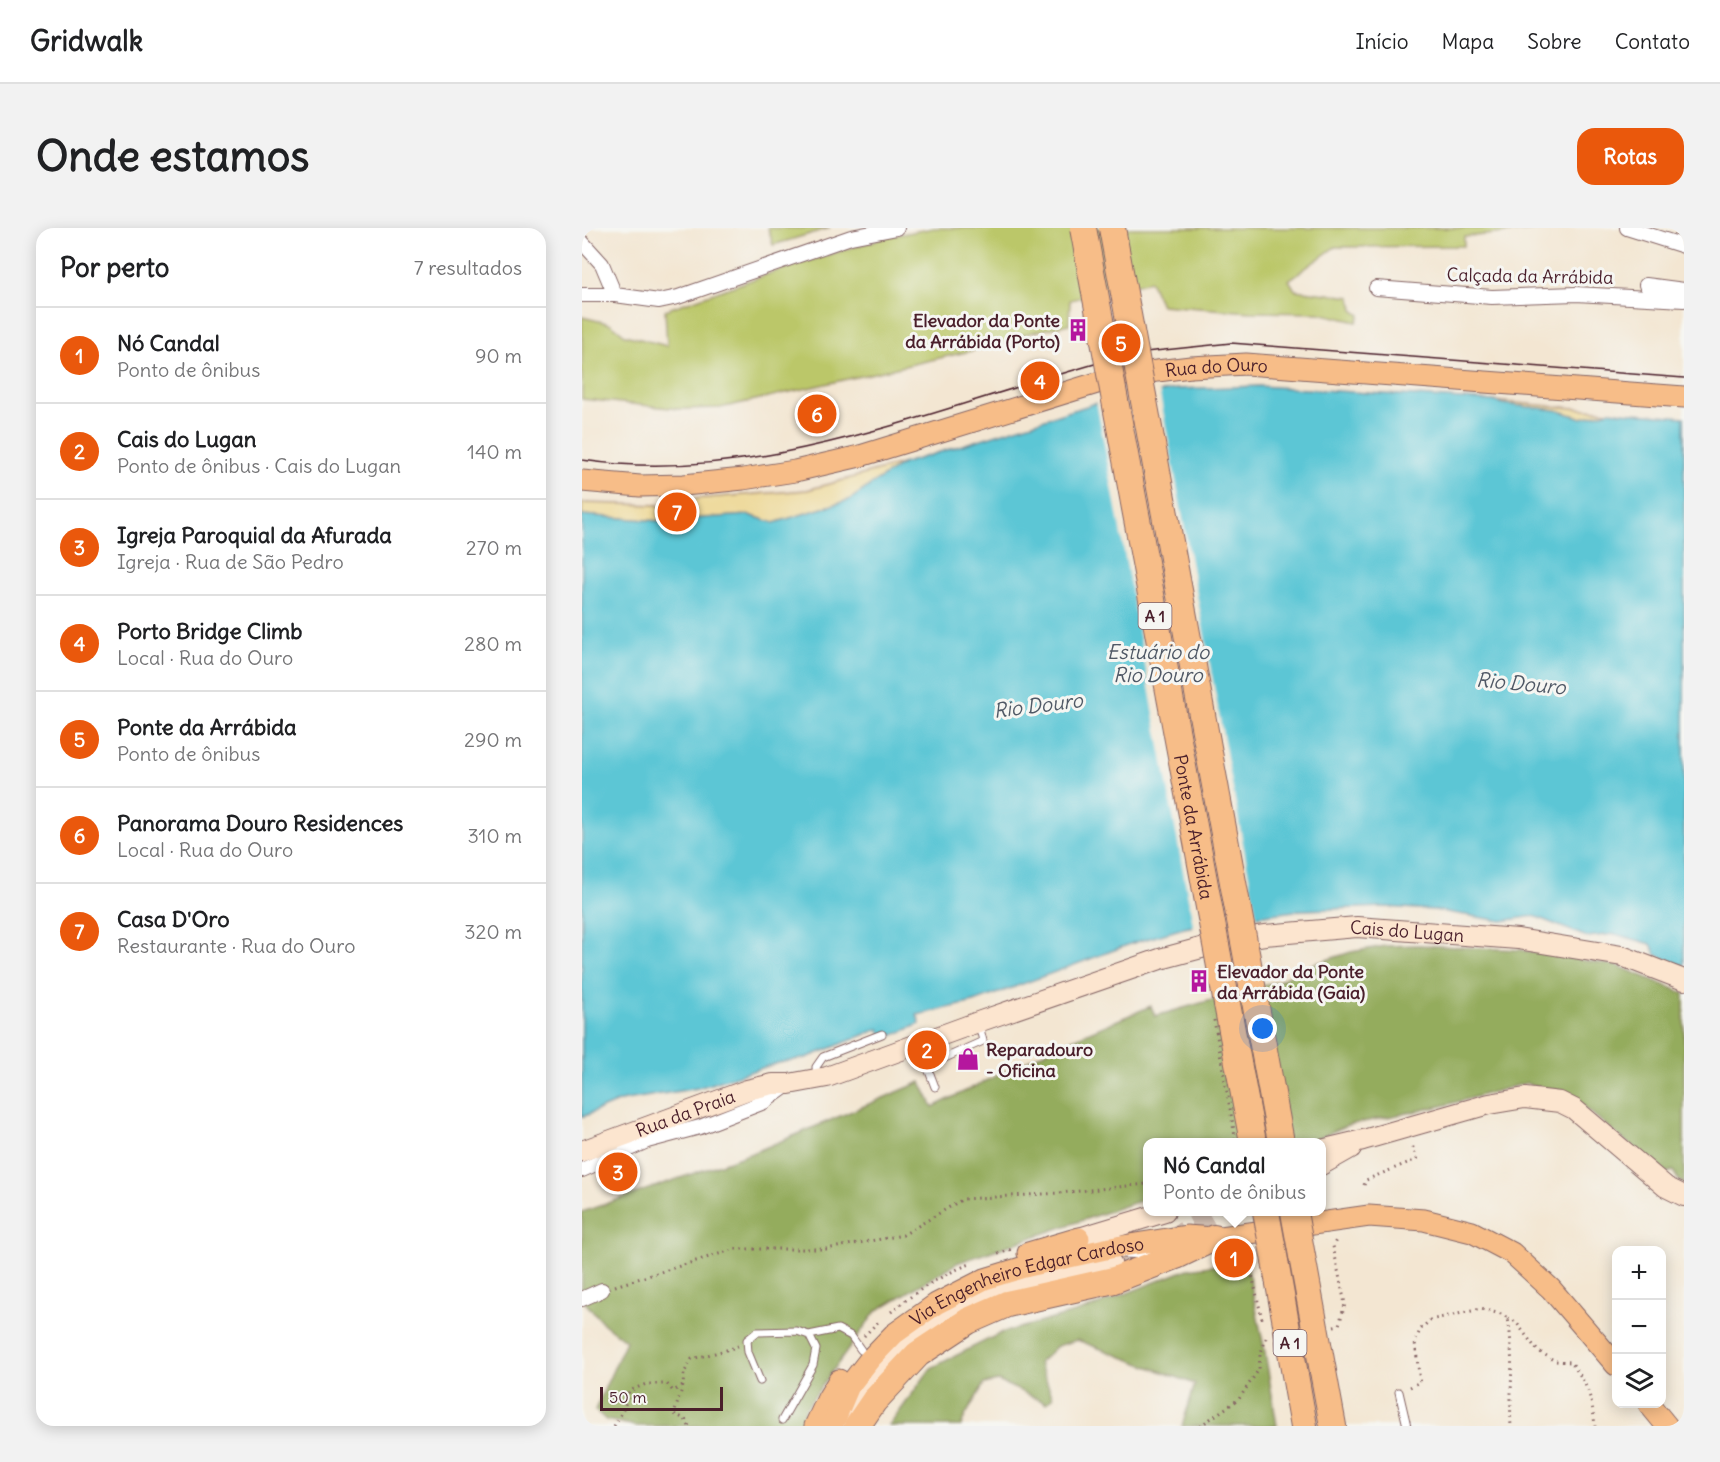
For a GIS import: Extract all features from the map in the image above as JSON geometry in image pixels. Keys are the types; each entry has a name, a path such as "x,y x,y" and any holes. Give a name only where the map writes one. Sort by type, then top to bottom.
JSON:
{"highway":[{"name":"Ponte da Arrábida","path":"1083,228 1252,1138"},
{"name":"Ponte da Arrábida","path":"1112,228 1280,1138"},
{"name":"A 1","path":"1267,1216 1304,1426"},
{"name":"A 1","path":"1295,1216 1333,1426"},
{"path":"857,1426 874,1401 918,1354 968,1321 1007,1304 1114,1280 1176,1256 1214,1238"}],"main road":[{"name":"Rua do Ouro","path":"582,481 640,486 684,485 795,471 860,456 1123,375 1191,367 1246,364 1684,397"},
{"name":"Cais do Lugan","path":"789,1083 827,1077 1160,959 1231,940 1265,935 1357,927 1508,938 1622,956 1684,980"},
{"name":"Rua da Praia","path":"582,1151 747,1090 789,1083"},
{"path":"1326,1148 1364,1140 1490,1104 1525,1098 1546,1100 1560,1102 1574,1109 1666,1187 1684,1196"},
{"path":"1326,1162 1364,1140"},
{"path":"1079,1238 1152,1216"},
{"name":"Via Engenheiro Edgar Cardoso","path":"832,1426 849,1386 870,1359 900,1329 936,1304 985,1279 1024,1267 1111,1255 1186,1236 1214,1238 1369,1216 1424,1220 1472,1232 1512,1253 1551,1289 1612,1359"},
{"name":"Via Engenheiro Edgar Cardoso","path":"815,1426 837,1382 861,1350 892,1321 923,1298 996,1263 1079,1238"},
{"path":"1651,1408 1667,1426"}],"street":[{"path":"582,296 615,296 659,301 678,297 851,237 897,228"},
{"path":"1627,228 1684,246"},
{"path":"582,242 602,264 615,296"},
{"path":"1646,285 1684,290"},
{"name":"Calçada da Arrábida","path":"1376,288 1492,297 1576,294 1684,300"},
{"path":"582,1170 647,1141 700,1127 764,1102 789,1083"},
{"path":"582,1299 602,1290"}],"lane":[{"path":"935,1086 927,1066 983,1041 978,1022"},
{"path":"818,1079 816,1067 823,1057 882,1034"},
{"path":"1111,1255 1176,1256"},
{"path":"760,1381 748,1352 747,1340 757,1332 797,1331 809,1335 838,1329 851,1336 861,1350"},
{"path":"782,1420 813,1365 816,1349 809,1335"},
{"path":"1399,1392 1407,1426"}],"path":[{"path":"1364,1185 1366,1180 1417,1159 1410,1140"},
{"path":"602,1290 735,1250 826,1250 903,1235 963,1199 1060,1193 1143,1184"},
{"path":"1337,1239 1333,1246 1345,1304 1339,1325"},
{"path":"1247,1253 1264,1325"},
{"path":"1399,1392 1420,1382 1414,1342 1420,1330 1430,1320 1481,1309 1501,1314 1516,1322 1537,1350 1555,1361 1571,1362 1582,1377 1592,1400 1595,1426"},
{"path":"1508,1318 1512,1395 1509,1410 1511,1426"},
{"path":"1200,1426 1239,1399 1259,1369 1260,1355 1266,1336 1272,1335"},
{"path":"689,1426 685,1419 674,1414 683,1386 684,1373 692,1359 730,1349 747,1340"},
{"path":"614,1426 624,1408 629,1391 646,1384 667,1384 673,1391 683,1386"}],"green space":[{"path":"768,228 830,228 773,245"},
{"path":"934,228 1556,228 1464,237 1464,246 1335,247 1289,280 1295,290 1351,297 1353,310 1360,315 1357,322 1319,313 1251,312 1161,305 1150,281 1070,300 1069,324 1022,335 1019,340 720,408 680,409 582,399 582,317 611,324 625,335 667,346 665,310 774,272 886,237"},
{"path":"1418,945 1521,950 1618,966 1684,993 1684,1185 1673,1171 1666,1173 1576,1100 1565,1093 1526,1083 1442,1106 1348,1125 1318,1138 1143,1138 1143,1200 957,1263 876,1311 805,1409 801,1426 637,1426 606,1420 595,1410 626,1341 604,1324 582,1299 582,1212 755,1152 921,1082 933,1107 1059,1045 1151,1006 1155,1016 1279,981 1305,967 1351,952 1386,946"},
{"path":"1246,1261 1265,1352 1277,1426 1182,1426 1195,1384 1077,1340 1057,1346 1039,1363 1053,1397 1047,1403 998,1381 984,1384 961,1426 889,1426 931,1368 1001,1333 1082,1311 1188,1269"}],"sand":[{"path":"1493,401 1609,411 1582,418 1556,410"},
{"path":"902,464 849,500 774,523 749,515 694,519 693,499 807,490"},
{"path":"582,503 659,505 659,521 582,515"}],"water":[{"name":"Estuário do Rio Douro","path":"1259,386 1493,401 1556,410 1582,418 1609,411 1684,417 1684,966 1656,955 1651,944 1615,934 1587,937 1534,916 1502,921 1434,910 1385,907 1302,910 1226,920 1184,928 1133,943 974,1002 917,1015 920,1024 884,1039 879,1029 806,1058 778,1063 698,1088 620,1101 582,1117 582,515 659,521 660,523 749,515 774,523 849,500 902,464 1093,404 1177,389"}],"pier":[{"path":"1159,389 1257,919 1194,930 1096,400"}],"tunnel":[{"path":"1111,1263 1175,1236 1211,1216"}],"tram line":[{"path":"582,460 632,465 683,465 782,452 880,429 1112,359 1145,352 1231,343 1684,378"}],"place":[{"name":"Elevador da Ponte da Arrábida (Porto)","path":"1078,330"},
{"name":"Ponte da Arrábida","path":"1121,343"},
{"name":"Porto Bridge Climb","path":"1040,381"},
{"name":"Panorama Douro Residences","path":"817,414"},
{"name":"Casa D'Oro","path":"677,512"},
{"name":"Elevador da Ponte da Arrábida (Gaia)","path":"1199,981"},
{"name":"Cais do Lugan","path":"927,1050"},
{"name":"Reparadouro - Oficina","path":"968,1059"},
{"name":"Igreja Paroquial da Afurada","path":"618,1172"},
{"name":"Nó Candal","path":"1234,1258"}],"water label":[{"name":"Rio Douro","path":"1521,683"},
{"name":"Rio Douro","path":"1038,705"}]}
